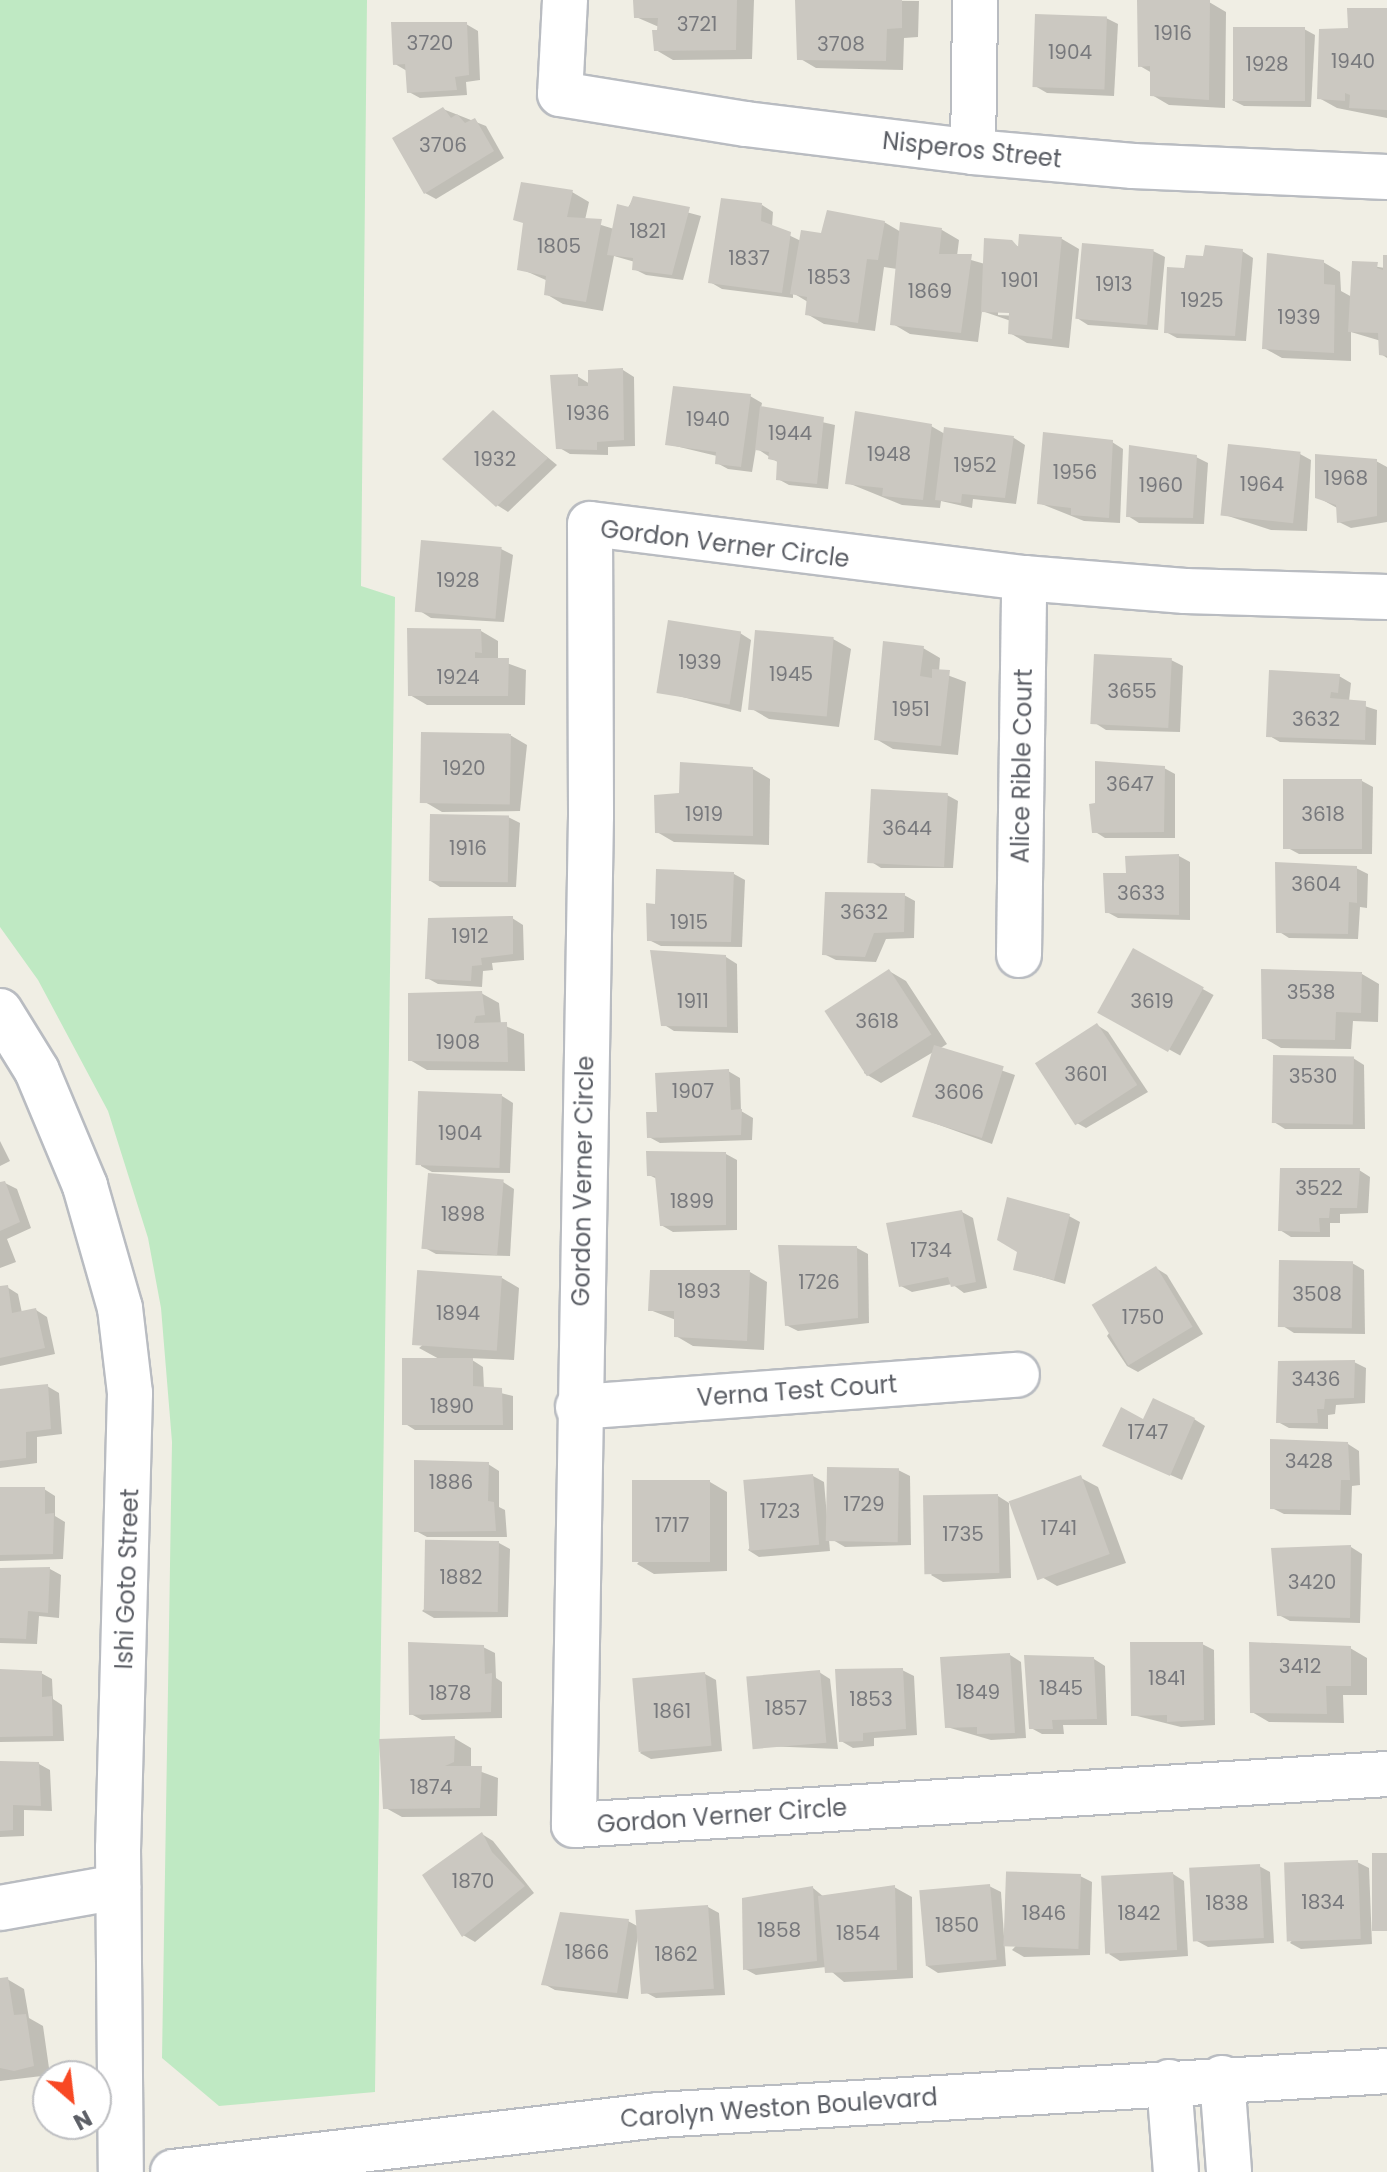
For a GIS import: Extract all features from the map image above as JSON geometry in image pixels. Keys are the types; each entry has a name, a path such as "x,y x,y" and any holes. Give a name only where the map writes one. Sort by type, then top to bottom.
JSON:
{"street":[{"name":"Nisperos Street","path":"565,0 560,94 746,124 973,152 1133,166 1387,177"},
{"path":"973,152 975,0"},
{"name":"Gordon Verner Circle","path":"1387,597 1185,591 1024,578 590,524 591,832 578,1407 574,1825 1387,1774"},
{"name":"Alice Rible Court","path":"1019,955 1024,578"},
{"name":"Ishi Goto Street","path":"0,1011 37,1071 85,1186 120,1308 130,1393 131,1470 118,1887 121,2172"},
{"name":"Verna Test Court","path":"578,1407 1017,1375"},
{"path":"0,1908 118,1887"},
{"name":"Carolyn Weston Boulevard","path":"173,2172 658,2115 1222,2078 1387,2071"},
{"path":"1222,2078 1229,2172"},
{"path":"1169,2082 1176,2172"}],"green space":[{"path":"0,0 367,0 361,586 395,597 375,2092 219,2106 162,2058 172,1442 161,1308 148,1238 108,1111 38,980 0,927"}],"building":[{"path":"633,0 737,0 736,50 654,51 652,30 657,30 658,18 634,18"},
{"path":"795,0 902,0 902,28 887,29 886,61 797,60"},
{"path":"1137,0 1210,0 1209,100 1150,96 1150,66 1138,67"},
{"path":"1347,8 1387,8 1387,110 1349,108 1350,95 1345,93 1345,101 1317,99 1319,29 1348,28"},
{"path":"1035,14 1107,17 1104,89 1032,87"},
{"path":"391,22 467,22 469,75 455,77 457,90 407,93 405,64 393,65"},
{"path":"1233,27 1305,27 1305,101 1233,101"},
{"path":"443,107 451,118 457,114 465,123 475,118 494,151 424,194 392,138"},
{"path":"521,182 573,190 567,217 602,219 586,302 544,295 546,276 517,270 523,223 513,220"},
{"path":"633,196 690,207 672,275 632,270 633,258 607,255 617,204 629,207"},
{"path":"721,198 762,203 761,221 791,232 782,293 708,283"},
{"path":"827,210 885,221 878,260 867,259 858,323 805,315 807,297 790,294 801,230 821,233"},
{"path":"900,222 942,228 939,254 972,254 961,333 890,325"},
{"path":"1019,234 1062,237 1052,339 1008,334 1009,313 981,312 984,238 1012,240 1018,247"},
{"path":"1082,243 1154,249 1147,325 1075,319"},
{"path":"1205,245 1243,249 1235,336 1164,333 1167,267 1184,268 1186,255 1203,256"},
{"path":"1267,253 1324,260 1324,284 1335,285 1334,353 1262,349"},
{"path":"1383,255 1387,255 1387,356 1379,355 1378,333 1348,332 1352,261 1378,262 1377,268 1383,270"},
{"path":"623,368 624,440 597,442 597,450 556,449 550,375 578,374 578,386 588,386 588,370"},
{"path":"673,386 751,394 741,467 715,464 716,452 665,445"},
{"path":"760,406 824,417 817,484 776,480 777,461 768,459 769,452 755,450"},
{"path":"493,410 548,458 496,507 442,459"},
{"path":"855,411 932,424 923,500 882,496 883,488 845,484"},
{"path":"944,427 1014,436 1005,498 962,494 961,503 935,500"},
{"path":"1043,432 1113,440 1109,518 1071,515 1071,508 1037,504"},
{"path":"1228,444 1301,452 1293,523 1220,516"},
{"path":"1129,445 1197,455 1193,518 1126,517"},
{"path":"1315,454 1377,459 1377,516 1337,523 1336,505 1315,498"},
{"path":"421,540 502,547 495,619 415,612"},
{"path":"668,620 741,632 730,705 656,693"},
{"path":"407,628 481,629 482,653 475,652 475,658 509,658 508,696 408,696"},
{"path":"755,630 834,637 827,717 748,710"},
{"path":"883,641 924,646 920,676 932,678 932,669 950,670 941,746 874,740"},
{"path":"1094,654 1172,658 1168,728 1090,724"},
{"path":"1269,670 1340,674 1338,693 1331,692 1330,698 1366,701 1365,740 1266,737"},
{"path":"421,732 511,734 510,805 420,803"},
{"path":"1095,761 1165,766 1164,832 1092,833 1089,804 1095,803"},
{"path":"680,762 753,767 753,836 655,833 654,795 679,793"},
{"path":"1283,779 1362,779 1362,849 1283,849"},
{"path":"871,789 948,793 944,867 867,863"},
{"path":"430,814 509,815 508,882 429,881"},
{"path":"1179,854 1179,915 1105,913 1103,873 1126,873 1125,856"},
{"path":"1275,862 1357,866 1357,903 1349,902 1348,934 1276,933"},
{"path":"656,869 734,872 731,942 647,941 646,903 655,904"},
{"path":"825,892 905,893 904,932 874,933 865,957 822,955"},
{"path":"513,916 513,954 481,958 482,965 472,966 471,981 425,979 428,918"},
{"path":"1133,948 1204,987 1168,1052 1097,1013"},
{"path":"650,950 726,955 727,1027 661,1026"},
{"path":"889,969 931,1034 867,1076 824,1011"},
{"path":"1261,969 1362,972 1361,1013 1336,1012 1335,1040 1262,1039"},
{"path":"482,991 485,1015 476,1016 474,1023 507,1022 508,1062 408,1061 408,993"},
{"path":"1097,1023 1137,1085 1075,1125 1035,1063"},
{"path":"934,1045 1004,1066 982,1138 912,1117"},
{"path":"1273,1055 1354,1056 1353,1124 1272,1123"},
{"path":"729,1069 731,1110 742,1109 741,1135 647,1138 646,1112 657,1112 655,1073"},
{"path":"418,1091 502,1094 499,1168 415,1165"},
{"path":"646,1151 726,1152 726,1225 660,1226 655,1176 647,1176"},
{"path":"1280,1168 1360,1168 1357,1208 1330,1208 1329,1218 1319,1218 1320,1232 1278,1231"},
{"path":"428,1173 504,1180 497,1255 421,1249"},
{"path":"5,1181 20,1222 0,1231 0,1182"},
{"path":"1007,1197 1070,1214 1054,1280 1013,1270 1017,1252 997,1240"},
{"path":"962,1210 976,1282 951,1287 948,1277 899,1287 886,1223"},
{"path":"778,1245 857,1246 858,1318 785,1326"},
{"path":"1279,1260 1353,1261 1352,1328 1278,1327"},
{"path":"1156,1266 1193,1327 1128,1365 1092,1305"},
{"path":"417,1270 502,1276 497,1351 412,1345"},
{"path":"650,1270 750,1270 747,1341 674,1337 674,1311 648,1311"},
{"path":"8,1285 12,1313 36,1308 45,1348 0,1358 0,1286"},
{"path":"402,1358 473,1358 473,1386 502,1388 503,1425 402,1425"},
{"path":"1355,1360 1354,1398 1325,1399 1324,1409 1317,1409 1318,1423 1276,1423 1278,1361"},
{"path":"48,1384 51,1429 26,1432 26,1458 0,1461 0,1389"},
{"path":"1153,1398 1195,1418 1170,1476 1102,1446 1121,1407 1143,1419"},
{"path":"1270,1439 1348,1442 1350,1480 1341,1480 1340,1510 1270,1509"},
{"path":"414,1460 489,1462 488,1501 494,1502 496,1531 414,1532"},
{"path":"827,1467 899,1468 898,1542 826,1541"},
{"path":"813,1474 819,1545 749,1551 743,1480"},
{"path":"1081,1475 1110,1554 1037,1580 1009,1501"},
{"path":"632,1480 710,1480 710,1562 632,1562"},
{"path":"0,1487 45,1487 45,1514 54,1513 53,1554 0,1555"},
{"path":"998,1494 999,1573 924,1574 923,1495"},
{"path":"425,1540 499,1541 498,1612 424,1611"},
{"path":"1351,1545 1350,1618 1277,1616 1271,1548"},
{"path":"50,1567 48,1613 28,1611 26,1639 0,1638 0,1568"},
{"path":"408,1642 484,1645 485,1674 492,1673 491,1712 409,1715"},
{"path":"1130,1642 1203,1642 1204,1720 1167,1722 1167,1715 1131,1716"},
{"path":"1249,1642 1351,1646 1351,1686 1326,1686 1327,1714 1250,1713"},
{"path":"1010,1653 1015,1733 977,1734 977,1727 945,1728 940,1657"},
{"path":"1024,1655 1094,1657 1097,1719 1052,1720 1053,1729 1029,1729"},
{"path":"903,1668 906,1729 863,1733 863,1741 839,1742 835,1669"},
{"path":"0,1669 42,1671 42,1697 52,1696 53,1736 0,1737"},
{"path":"820,1670 826,1743 753,1749 746,1676"},
{"path":"705,1672 711,1746 639,1752 632,1678"},
{"path":"455,1736 454,1762 445,1766 482,1766 480,1808 383,1809 379,1739"},
{"path":"0,1761 39,1762 41,1806 13,1805 13,1830 0,1831"},
{"path":"482,1832 492,1852 525,1886 462,1937 422,1875"},
{"path":"1372,1853 1387,1853 1387,1931 1372,1931"},
{"path":"1358,1860 1361,1939 1287,1942 1284,1863"},
{"path":"1260,1864 1264,1938 1193,1942 1189,1868"},
{"path":"1006,1871 1081,1874 1078,1949 1003,1946"},
{"path":"1173,1872 1177,1950 1105,1954 1101,1876"},
{"path":"990,1884 997,1960 926,1966 919,1890"},
{"path":"895,1885 897,1970 825,1973 818,1896"},
{"path":"813,1886 817,1961 743,1970 742,1898"},
{"path":"708,1905 714,1989 641,1994 635,1910"},
{"path":"560,1912 629,1919 617,1993 541,1985"},
{"path":"8,1977 14,2015 26,2014 32,2066 14,2071 0,2068 0,1978"}]}
